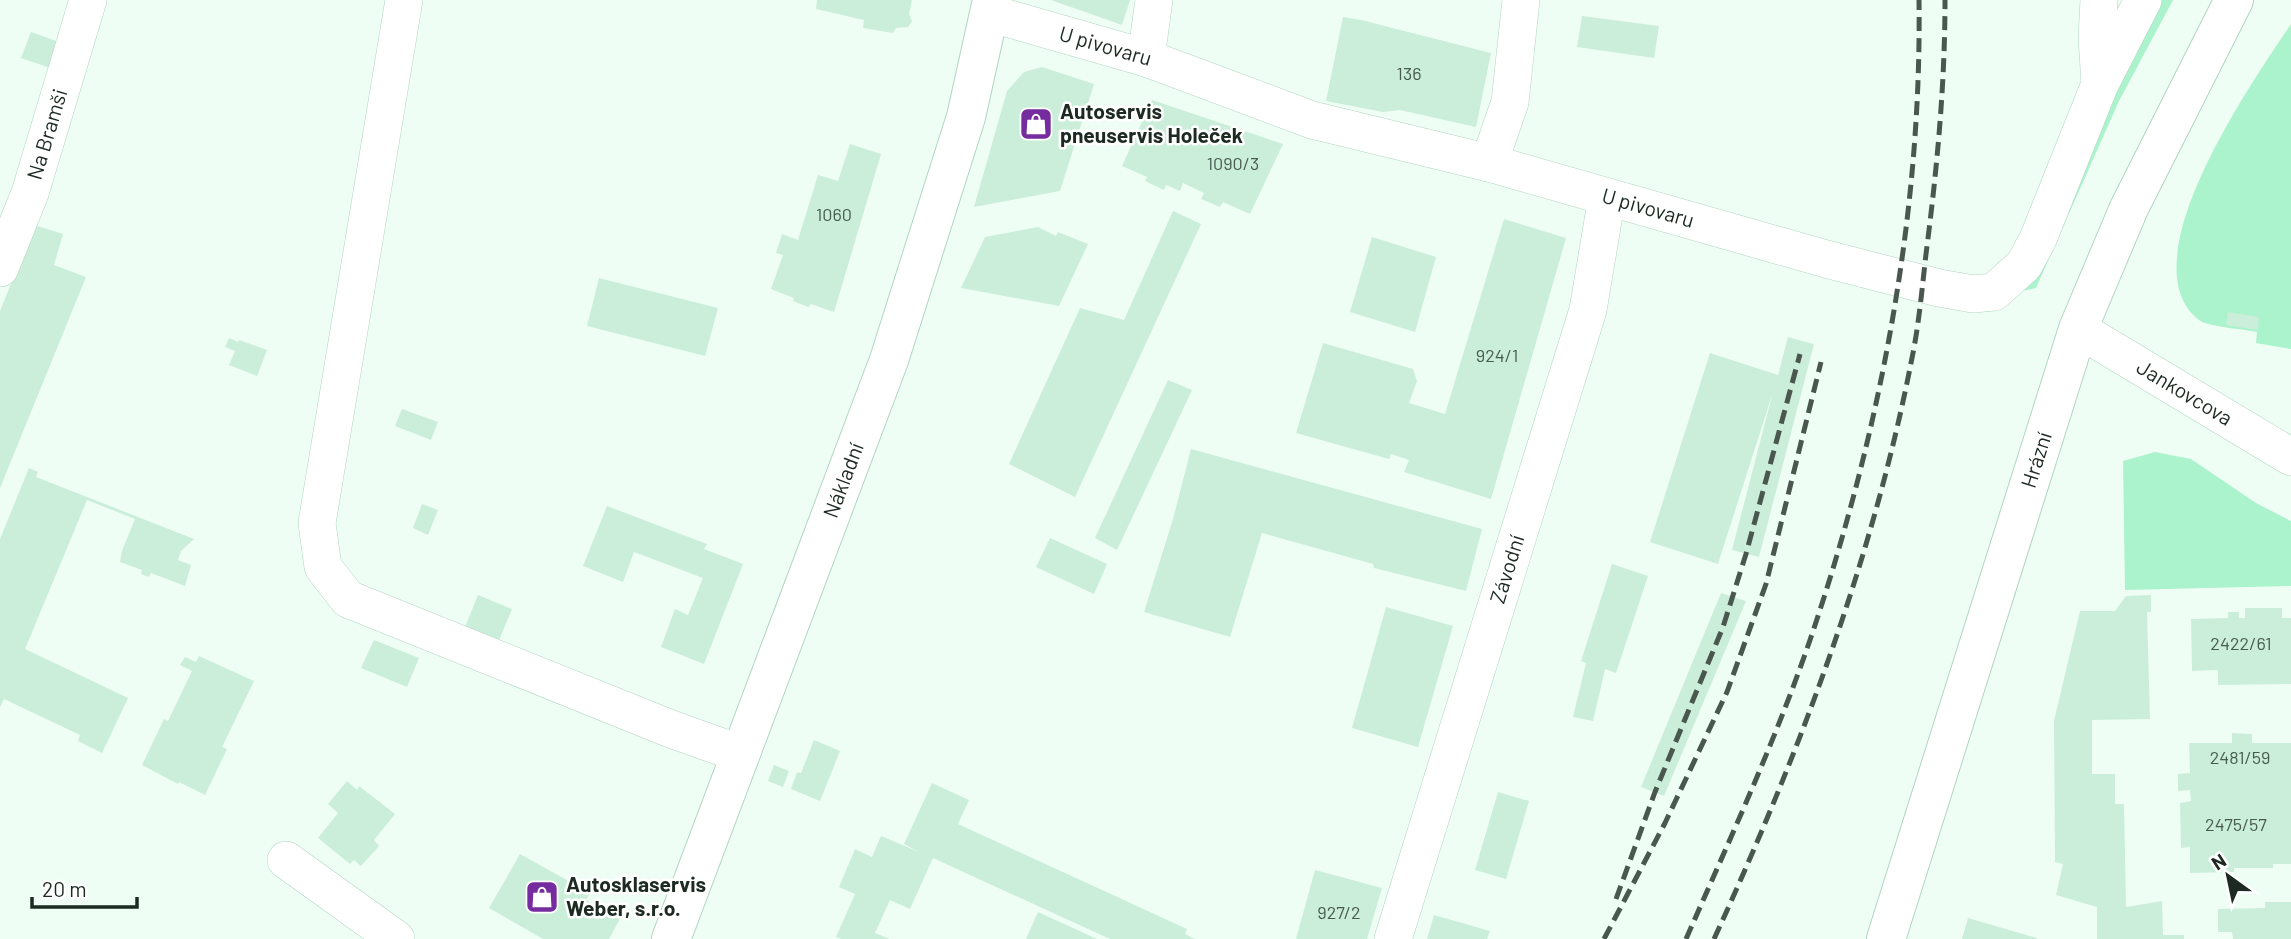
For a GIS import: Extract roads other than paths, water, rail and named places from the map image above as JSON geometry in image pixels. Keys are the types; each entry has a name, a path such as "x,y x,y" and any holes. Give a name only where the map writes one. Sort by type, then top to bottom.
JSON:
{"main road":[{"name":"Hrázní","path":"1886,939 2078,329 2129,208 2234,0"},
{"name":"Nákladní","path":"671,939 889,360 966,117 990,7"}],"street":[{"name":"Na Bramši","path":"0,268 30,193 88,0"},
{"path":"404,0 317,523 323,567 348,599 671,729 741,754"},
{"path":"1146,58 1154,0"},
{"path":"1489,163 1510,102 1521,0"},
{"path":"2099,0 2097,38 2100,84"},
{"name":"U pivovaru","path":"990,7 1146,58 1312,120 1489,163 1826,260 1939,288 1973,293 1994,292 2024,265 2038,239 2100,84 2143,0"},
{"name":"Závodní","path":"1393,939 1588,310 1607,197"},
{"name":"Jankovcova","path":"2078,329 2291,457"},
{"path":"286,860 396,939"}],"railway":[{"path":"1686,939 1782,716 1810,640 1857,485 1892,325 1904,244 1913,163 1919,0"},
{"path":"1714,939 1804,727 1855,581 1896,433 1917,332 1934,190 1942,95 1945,0"},
{"path":"1616,899 1655,792 1723,627 1746,554 1800,354"},
{"path":"1604,939 1665,823 1727,692 1766,584 1821,362"}],"place":[{"name":"Autoservis pneuservis Holeček","path":"1036,124"},
{"name":"Autosklaservis Weber, s.r.o.","path":"542,897"}]}
